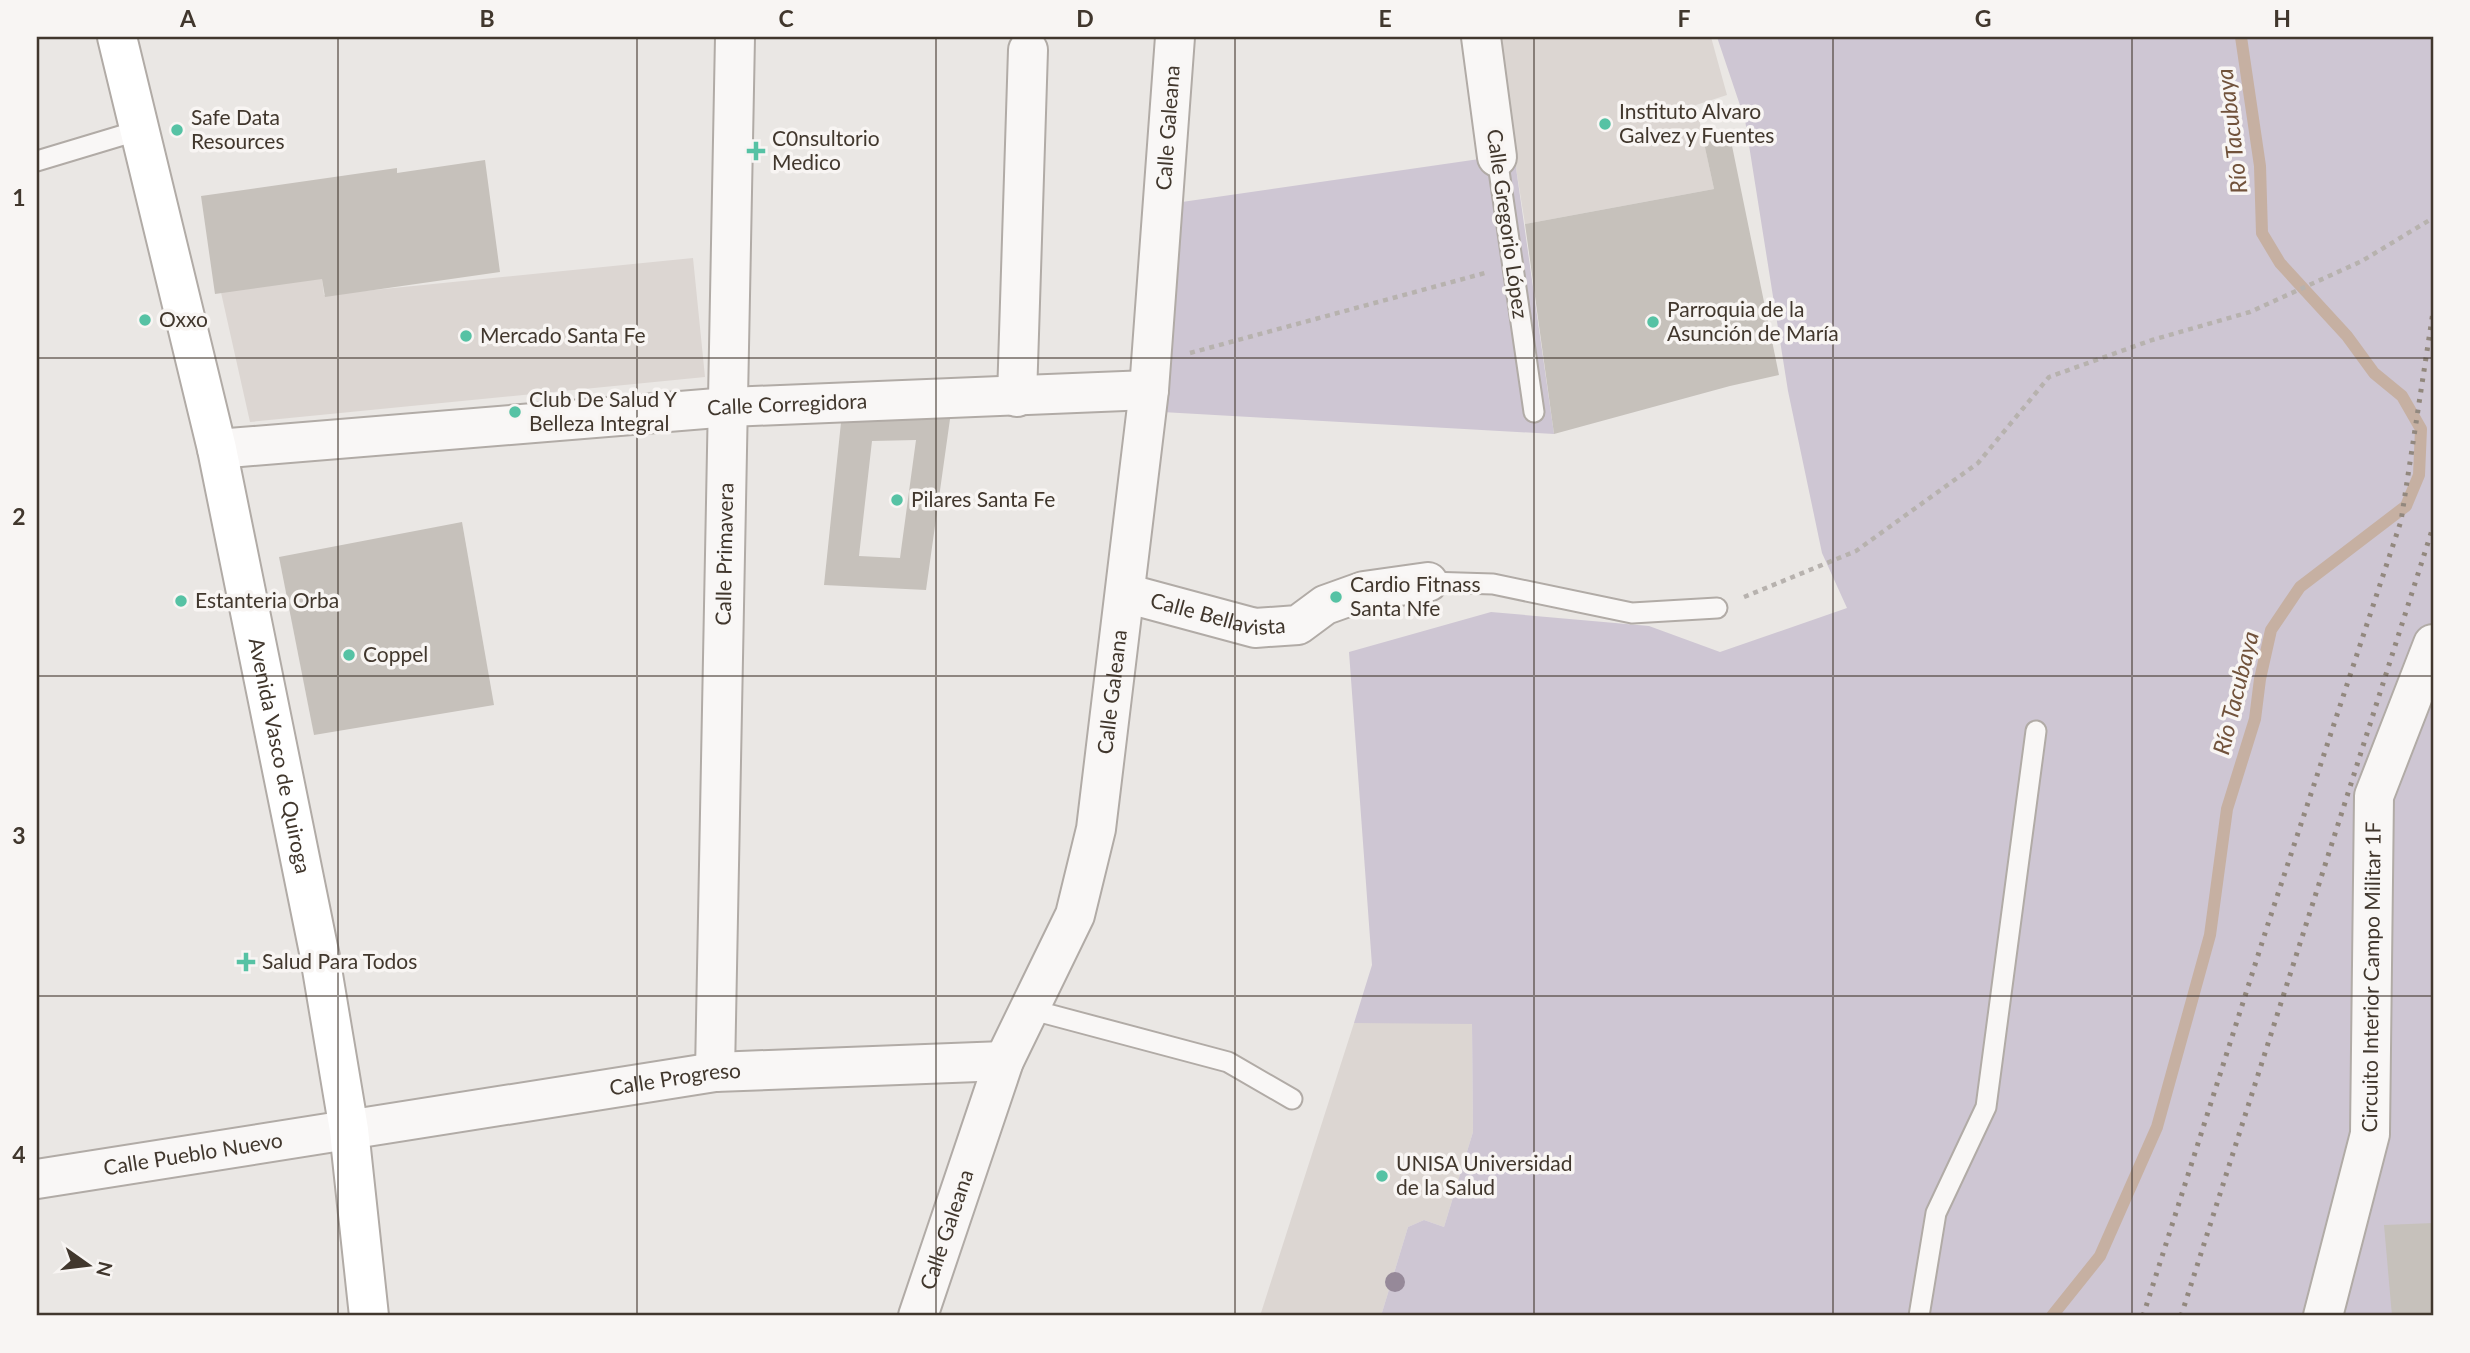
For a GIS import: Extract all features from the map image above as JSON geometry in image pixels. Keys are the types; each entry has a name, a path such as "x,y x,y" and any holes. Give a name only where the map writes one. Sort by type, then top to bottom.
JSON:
{"main road":[{"name":"Avenida Vasco de Quiroga","path":"117,37 217,450 320,957 349,1130 369,1316"}],"street":[{"name":"Calle Primavera","path":"715,1072 735,37"},
{"name":"Calle Galeana","path":"918,1316 1004,1061 1075,915 1096,829 1150,377 1175,37"},
{"name":"Calle Gregorio López","path":"1481,37 1497,157"},
{"path":"1017,397 1028,50"},
{"name":"Calle Corregidora","path":"217,450 729,407 1017,397 1150,377"},
{"name":"Calle Bellavista","path":"1125,593 1255,628 1298,625 1325,605 1364,590 1428,582"},
{"name":"Circuito Interior Campo Militar 1F","path":"2323,1316 2370,1134 2374,796 2433,643"},
{"name":"Calle Progreso","path":"349,1130 715,1072 1004,1061"},
{"name":"Calle Pueblo Nuevo","path":"37,1179 349,1130"}],"lane":[{"path":"37,161 139,130"},
{"name":"Calle Gregorio López","path":"1497,157 1534,412"},
{"path":"1428,582 1493,584 1632,613 1717,608"},
{"path":"1919,1316 1936,1213 1986,1107 2036,731"},
{"path":"1029,1009 1228,1062 1292,1099"}],"path":[{"path":"1717,608 1856,551 1978,463 2049,377 2151,340 2250,312 2362,261 2433,218"},
{"path":"1150,377 1513,265"}],"shaded area":[{"name":"Instituto Alvaro Galvez y Fuentes","path":"1495,37 1711,37 1727,95 1696,105 1714,189 1525,224"},
{"path":"1717,37 2433,37 2433,1316 1381,1316 1408,1227 1424,1220 1444,1227 1473,1132 1472,1024 1354,1023 1372,965 1349,652 1491,612 1649,626 1720,652 1847,608 1822,553 1788,391 1745,120"},
{"path":"1514,154 1554,434 1162,412 1175,203"},
{"name":"Mercado Santa Fe","path":"693,258 705,377 250,422 220,288 322,278 324,295"},
{"name":"UNISA Universidad de la Salud","path":"1354,1023 1472,1023 1473,1132 1444,1227 1424,1220 1408,1227 1381,1316 1260,1316"}],"building":[{"name":"Parroquia de la Asunción de María","path":"1730,136 1779,375 1554,434 1525,224 1714,189 1704,143"},
{"path":"485,160 500,272 325,297 322,279 215,294 201,196 397,168 397,173"},
{"path":"951,412 926,590 824,585 842,413","holes":["916,440 900,558 859,556 872,441"]},
{"path":"462,522 494,705 314,735 279,557"},
{"path":"2433,1223 2433,1316 2392,1316 2384,1225"}],"waterway":[{"name":"Río Tacubaya","path":"2052,1316 2100,1256 2157,1127 2210,935 2227,809 2255,719 2260,679 2271,630 2300,587 2406,506 2419,475 2421,429 2402,396 2374,373 2347,336 2280,263 2262,233 2260,166 2241,37"}],"railway":[{"path":"2143,1316 2268,924 2401,521 2433,312"},
{"path":"2181,1316 2433,527"}],"place":[{"name":"Instituto Alvaro Galvez y Fuentes","path":"1605,124"},
{"name":"Safe Data Resources","path":"177,130"},
{"name":"C0nsultorio Medico","path":"756,151"},
{"name":"Oxxo","path":"145,320"},
{"name":"Parroquia de la Asunción de María","path":"1653,322"},
{"name":"Mercado Santa Fe","path":"466,336"},
{"name":"Club De Salud Y Belleza Integral","path":"515,412"},
{"name":"Pilares Santa Fe","path":"897,500"},
{"name":"Cardio Fitnass Santa Nfe","path":"1336,597"},
{"name":"Estanteria Orba","path":"181,601"},
{"name":"Coppel","path":"349,655"},
{"name":"Salud Para Todos","path":"246,962"},
{"name":"UNISA Universidad de la Salud","path":"1382,1176"}]}
